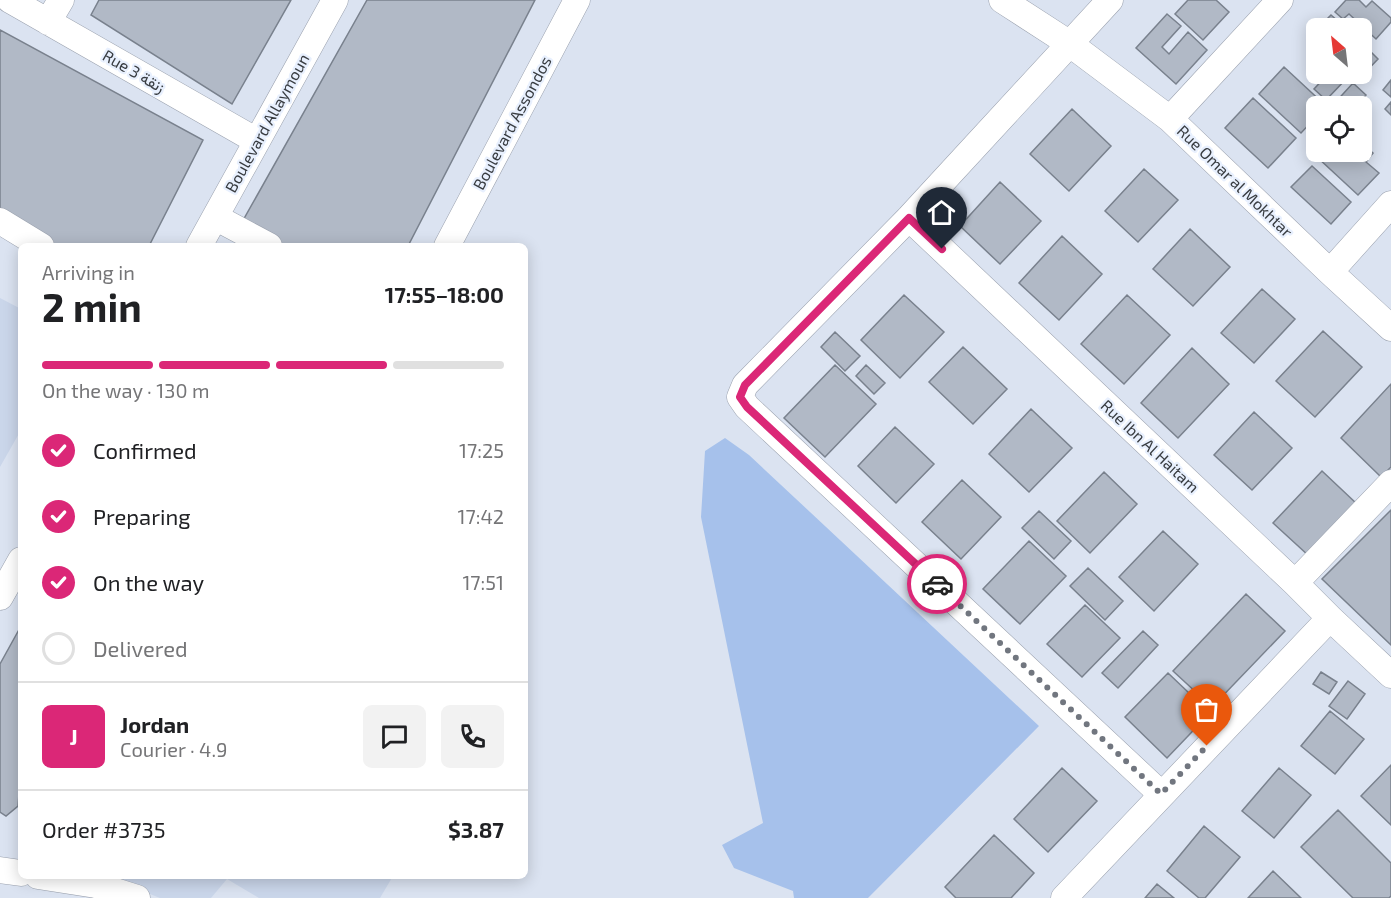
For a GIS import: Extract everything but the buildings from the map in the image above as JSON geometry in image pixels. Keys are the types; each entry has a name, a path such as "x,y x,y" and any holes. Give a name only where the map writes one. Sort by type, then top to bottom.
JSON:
{"street":[{"name":"Rue 3 زنقة","path":"10,0 258,141"},
{"path":"48,22 61,0"},
{"name":"Boulevard Allaymoun","path":"201,243 335,0"},
{"name":"Boulevard Assondos","path":"449,243 577,0"},
{"name":"Rue Omar al Mokhtar","path":"1002,0 1070,44 1170,119 1391,328"},
{"path":"1110,0 909,218 745,385 740,397 747,407 1161,794"},
{"path":"1170,119 1280,0"},
{"path":"1330,272 1391,204"},
{"path":"215,217 263,243"},
{"name":"Rue Ibn Al Haitam","path":"909,218 1391,675"},
{"path":"0,221 36,243"},
{"path":"1295,583 1391,483"},
{"path":"0,597 18,565"},
{"path":"1064,898 1330,618"},
{"path":"0,870 18,873"},
{"path":"75,879 99,881 137,898"}],"shaded area":[{"path":"0,298 18,307 18,435 0,467"},
{"path":"725,438 749,455 1039,726 868,898 794,898 793,891 734,868 722,845 763,823 701,517 705,451"},
{"path":"112,879 227,879 211,898 160,898"},
{"path":"227,879 391,879 380,898 259,898"}],"way so far":[{"path":"937,584 1161,794 1207,746"}],"route":[{"path":"937,584 747,407 740,397 745,385 909,218 942,249"}]}
